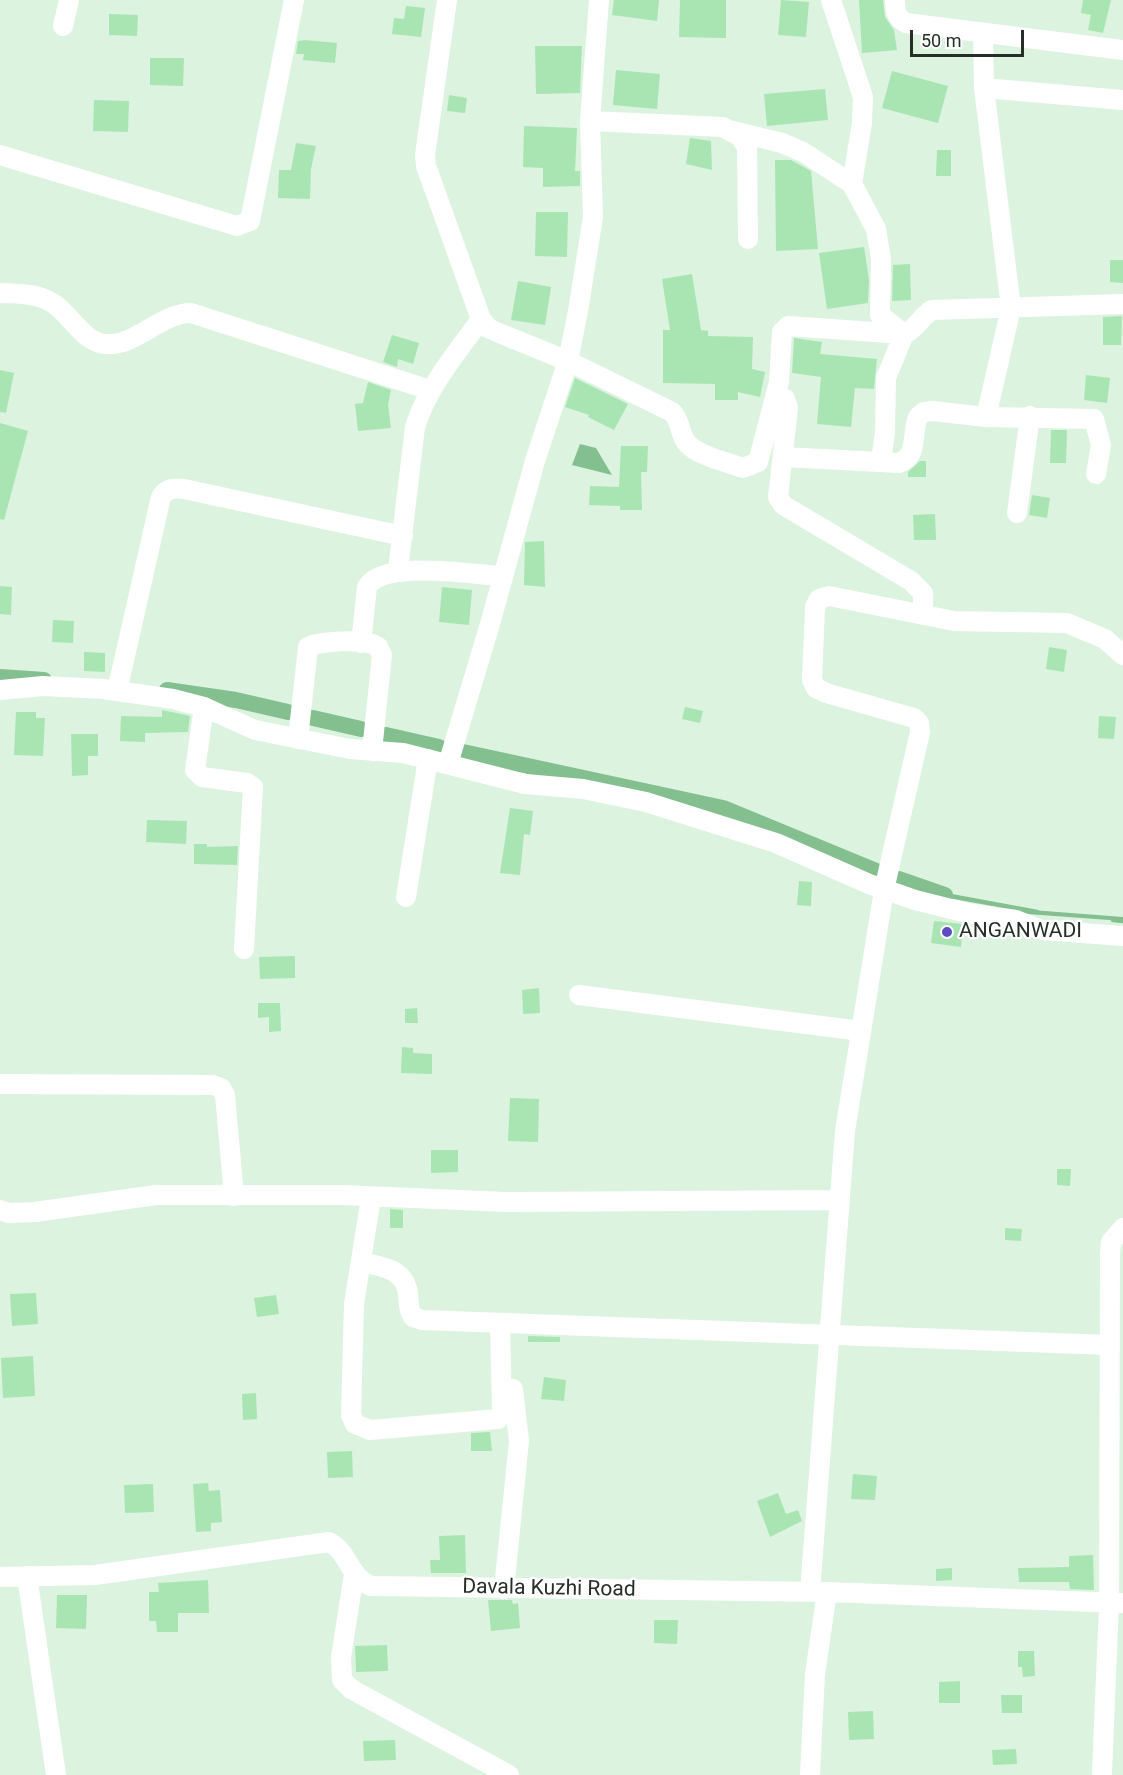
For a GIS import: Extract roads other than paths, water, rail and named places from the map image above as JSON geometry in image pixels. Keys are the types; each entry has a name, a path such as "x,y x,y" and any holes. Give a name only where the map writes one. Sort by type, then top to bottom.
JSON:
{"street":[{"path":"63,26 69,0"},
{"path":"0,155 237,226 250,221 294,0"},
{"path":"447,0 425,155 426,166 481,319 488,328 568,362 672,412 678,418 684,437 693,448 743,468 758,462 762,454 779,382"},
{"path":"448,764 535,461 568,362 593,217 590,121 599,0"},
{"path":"831,0 862,97 862,123 852,184"},
{"path":"895,0 896,12 900,20 906,23 1123,50"},
{"path":"983,34 984,88 1011,308 986,417"},
{"path":"984,88 1123,100"},
{"path":"590,121 723,127 782,143 802,152 852,184 876,229 881,259 880,315 903,334"},
{"path":"733,131 747,148 748,239"},
{"path":"0,293 44,298 54,304 93,341 104,344 125,341 171,316 191,313 430,390"},
{"path":"922,613 922,593 911,580 783,505 778,497 788,408 785,399 776,395 782,332 788,326 903,334 914,330 925,314 932,310 1123,304"},
{"path":"398,570 415,427 430,390 481,319"},
{"path":"881,462 885,432 886,378 903,334"},
{"path":"783,457 899,463 908,459 912,453 915,425 924,412 986,417 1030,416 1094,420 1101,445 1096,474"},
{"path":"1017,513 1030,416"},
{"path":"117,691 161,497 165,491 174,488 184,489 403,536"},
{"path":"361,643 367,586 371,580 381,574 398,570 502,576"},
{"path":"810,1775 828,1336 844,1131 884,890 918,742 919,723 914,718 826,693 816,688 812,680 814,607 819,599 829,596 954,621 1067,623 1105,639 1123,655"},
{"path":"298,739 308,647 316,643 371,643 378,647 382,655 372,751"},
{"path":"0,690 43,686 117,691 204,707 255,730 372,751 403,753 525,784 583,789 646,802 776,843 884,890 967,913 1016,920 1042,930 1123,936"},
{"path":"204,707 195,770 202,777 247,783 253,787 244,949"},
{"path":"406,897 428,759"},
{"path":"579,995 861,1031"},
{"path":"0,1084 213,1085 221,1088 225,1095 234,1196"},
{"path":"0,1210 9,1213 35,1212 156,1195 507,1202 839,1200"},
{"path":"371,1198 354,1304 351,1414 355,1424 363,1429 490,1422 498,1419 502,1411 506,1324"},
{"path":"1102,1773 1116,1603 1110,1345 1111,1242 1123,1228"},
{"path":"361,1262 398,1272 405,1279 409,1310 413,1317 422,1320 1110,1345"},
{"path":"504,1589 519,1441 506,1324"},
{"path":"0,1577 95,1575 316,1541 329,1542 340,1547 354,1574 341,1657 342,1680 351,1689 509,1775"},
{"name":"Davala Kuzhi Road","path":"354,1574 362,1583 371,1586 818,1592 1116,1603"},
{"path":"27,1576 56,1775"}],"waterway":[{"path":"0,677 44,680"},
{"path":"167,690 236,700 288,712"},
{"path":"313,718 361,729"},
{"path":"386,735 439,747"},
{"path":"463,752 723,808 876,871"},
{"path":"899,879 945,895"},
{"path":"945,895 1037,912"},
{"path":"1113,920 1123,921"}],"place":[{"name":"ANGANWADI","path":"947,932"}]}
